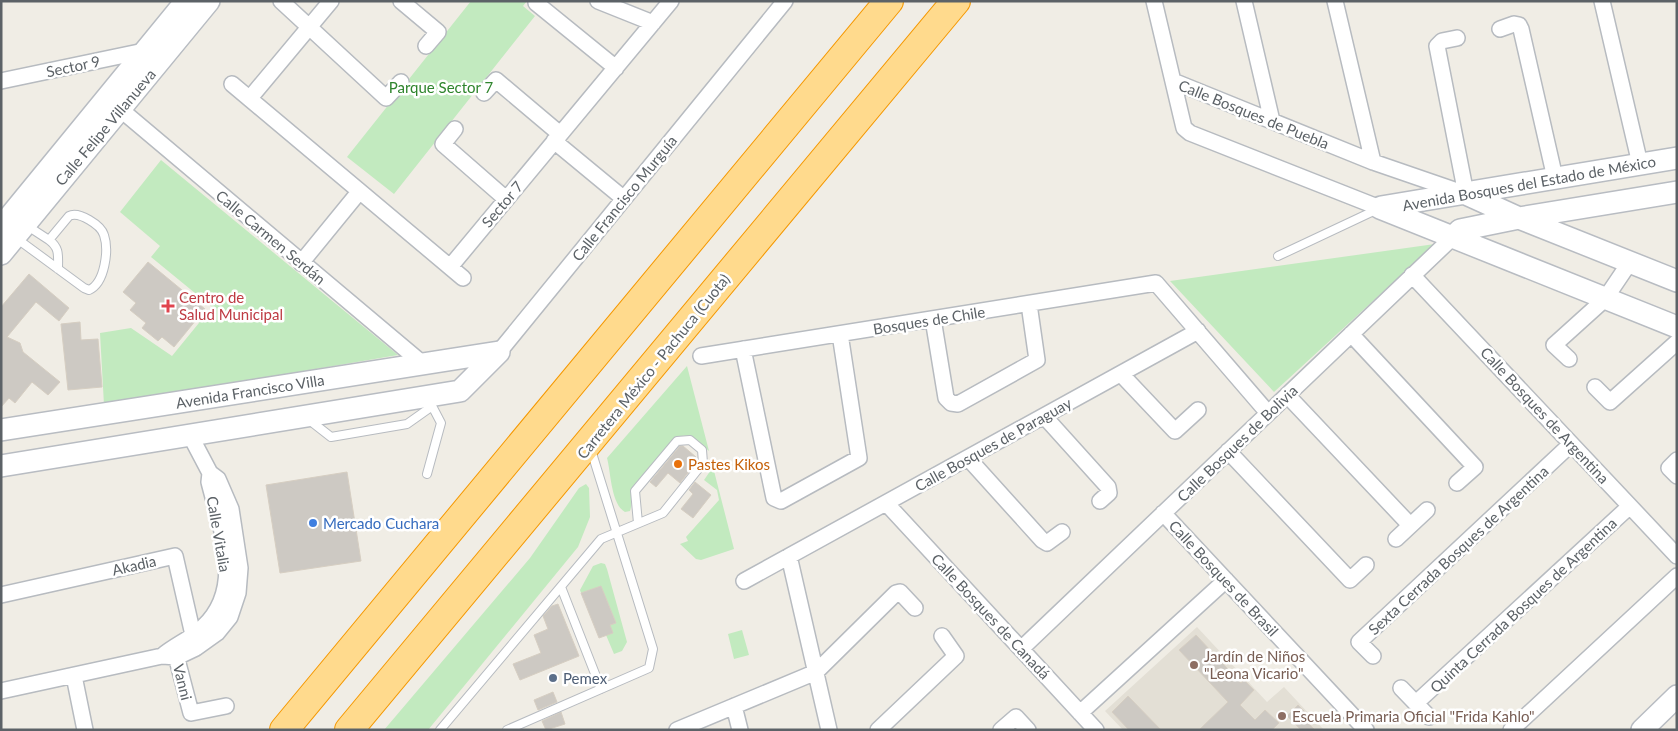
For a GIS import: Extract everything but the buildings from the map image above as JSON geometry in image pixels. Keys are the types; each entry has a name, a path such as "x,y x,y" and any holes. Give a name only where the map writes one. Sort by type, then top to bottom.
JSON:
{"highway":[{"path":"283,728 890,1"},
{"name":"Carretera México - Pachuca (Cuota)","path":"349,730 956,1"}],"street":[{"name":"Calle Felipe Villanueva","path":"1,254 14,230 144,50 186,1"},
{"name":"Calle Felipe Villanueva","path":"14,230 120,109 209,1"},
{"path":"281,1 386,98 400,82"},
{"path":"250,98 331,1"},
{"path":"401,1 438,32 426,46"},
{"path":"538,1 536,3 616,68"},
{"path":"598,1 653,23"},
{"name":"Sector 7","path":"450,268 671,1"},
{"name":"Calle Francisco Murguía","path":"430,401 460,391 499,352 784,1"},
{"path":"1154,1 1173,81"},
{"path":"1244,1 1272,121"},
{"path":"1335,1 1373,162"},
{"path":"1602,1 1640,164"},
{"path":"1500,29 1514,24 1519,25 1521,29 1555,178"},
{"path":"1457,38 1442,41 1437,46 1466,194"},
{"name":"Sector 9","path":"1,81 144,50"},
{"path":"484,93 496,80 623,198"},
{"name":"Calle Bosques de Puebla","path":"1173,81 1373,162 1466,194 1519,218 1677,281"},
{"name":"Calle Bosques de Puebla","path":"1173,81 1184,128 1190,133 1677,327"},
{"path":"232,84 463,278"},
{"name":"Calle Carmen Serdán","path":"120,109 423,364"},
{"path":"455,129 443,144 506,199"},
{"name":"Avenida Bosques del Estado de México","path":"1380,208 1677,158"},
{"path":"301,263 359,192"},
{"path":"1453,237 1460,230 1519,218 1677,192"},
{"path":"1563,235 1559,228 1564,210"},
{"name":"Calle Bosques de Bolivia","path":"1020,649 1453,237"},
{"path":"1569,359 1554,345 1605,299 1630,262"},
{"name":"Calle Bosques de Argentina","path":"1412,275 1677,556"},
{"name":"Bosques de Chile","path":"701,356 1156,283 1198,331"},
{"path":"933,319 946,398 951,403 958,404 1037,360 1029,304"},
{"path":"1198,331 1268,413"},
{"name":"Calle Bosques de Paraguay","path":"744,581 1198,331"},
{"path":"743,349 774,498 781,500 859,458 840,334"},
{"path":"1351,334 1475,467 1457,483"},
{"path":"1595,387 1610,402 1677,342"},
{"name":"Avenida Francisco Villa","path":"1,430 499,352"},
{"path":"1121,374 1175,431 1198,410"},
{"path":"1287,395 1410,525"},
{"path":"1,466 303,416 430,401"},
{"path":"1044,416 1108,487 1109,493 1100,502"},
{"name":"Calle Vitalia","path":"1,691 171,653 217,633 230,617 238,593 234,568 232,509 218,478 210,473 190,435"},
{"name":"Sexta Cerrada Bosques de Argentina","path":"1373,656 1359,642 1571,444"},
{"path":"1228,451 1350,580 1366,565"},
{"path":"968,458 1042,540 1046,543 1062,532"},
{"path":"1677,460 1669,468 1677,476"},
{"name":"Calle Bosques de Canadá","path":"886,503 1096,730"},
{"name":"Quinta Cerrada Bosques de Argentina","path":"1416,703 1630,506"},
{"path":"1396,538 1428,510"},
{"name":"Calle Bosques de Brasil","path":"1163,513 1366,730"},
{"name":"Akadia","path":"1,595 175,556 194,643"},
{"path":"789,556 830,730"},
{"path":"1511,730 1677,576"},
{"path":"1080,712 1226,580"},
{"path":"677,730 816,672 896,593 900,592 915,608"},
{"path":"878,730 956,656 942,636"},
{"name":"Vanni","path":"171,653 191,713 226,706"},
{"path":"74,676 84,730"},
{"name":"Quinta Cerrada Bosques de Argentina","path":"1401,688 1429,717"},
{"path":"1642,730 1677,696"},
{"path":"734,706 740,730"},
{"path":"1001,730 1016,718 1028,730"}],"lane":[{"path":"1278,256 1380,208"},
{"path":"14,230 58,269 84,288 90,290 94,288 104,269 105,237 102,232 80,215 74,214 69,216 49,240"},
{"path":"14,230 49,240 56,245 58,269"},
{"path":"427,474 441,423 430,401"},
{"path":"440,730 601,540 664,513 703,463 702,450 690,440 677,441 635,491 638,524"},
{"path":"507,730 650,668 653,649 589,444"},
{"path":"561,587 601,689"}],"shaded area":[{"name":"Jardín de Niños \"Leona Vicario\"","path":"1197,627 1267,702 1284,687 1324,730 1123,730 1105,711"}],"green space":[{"name":"Parque Sector 7","path":"471,1 527,1 523,6 535,16 394,194 347,157"},
{"path":"161,160 398,355 104,405 100,333 131,328 172,356 212,307 151,257 160,246 120,212"},
{"path":"1435,244 1274,392 1170,281"},
{"path":"687,366 709,451 689,437 680,436 675,438 633,486 630,511 625,512 620,508 614,495 607,458"},
{"path":"713,467 734,549 701,560 696,559 680,544 688,541 686,537 719,500 717,490 704,480"},
{"path":"586,484 589,488 590,517 578,547 428,730 384,730 530,558 579,488"},
{"path":"601,563 605,564 607,569 627,642 622,651 614,654 606,635 609,625 616,623 606,599 588,591 581,593 580,590 593,566"},
{"path":"742,630 749,655 734,659 728,634"}],"place":[{"name":"Centro de Salud Municipal","path":"168,306"},
{"name":"Pastes Kikos","path":"678,464"},
{"name":"Mercado Cuchara","path":"313,523"},
{"name":"Jardín de Niños \"Leona Vicario\"","path":"1194,665"},
{"name":"Pemex","path":"553,678"},
{"name":"Escuela Primaria Oficial \"Frida Kahlo\"","path":"1282,716"}]}
